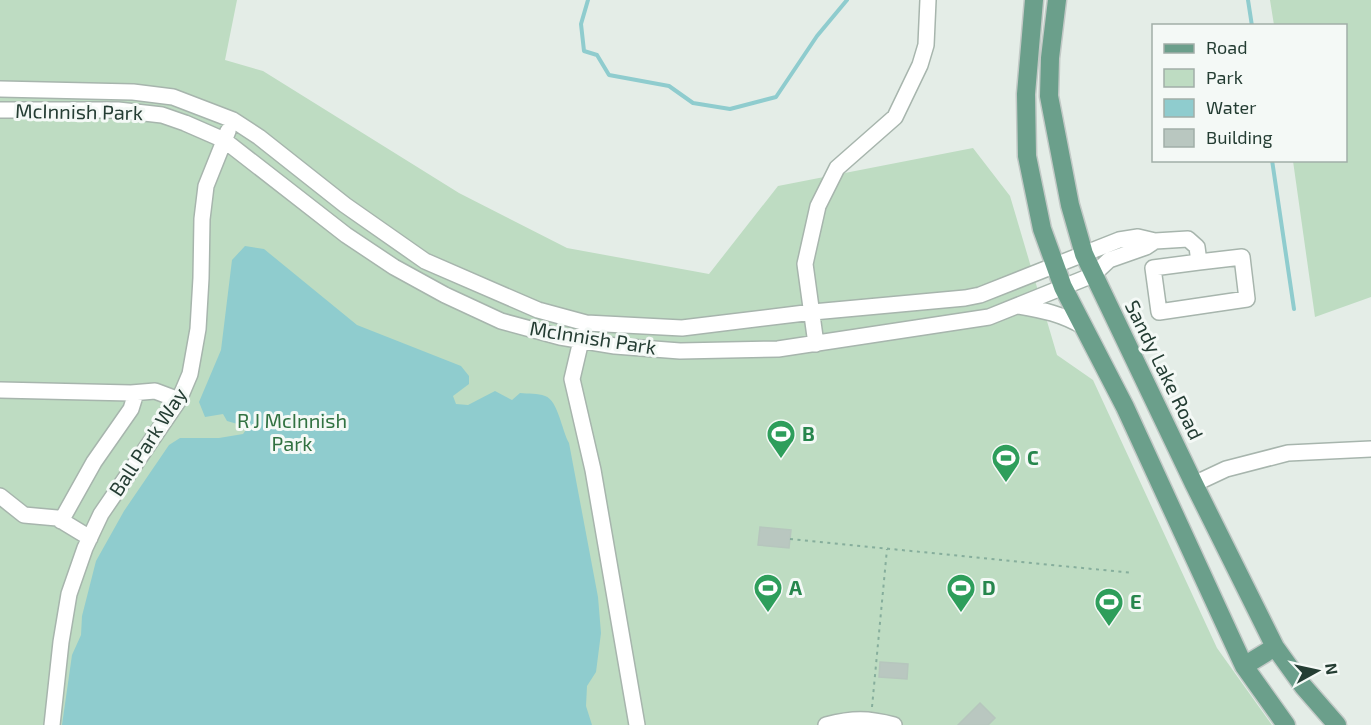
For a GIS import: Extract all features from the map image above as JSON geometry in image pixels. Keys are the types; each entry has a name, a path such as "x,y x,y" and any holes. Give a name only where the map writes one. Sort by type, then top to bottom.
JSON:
{"main road":[{"path":"1034,0 1026,94 1027,156 1042,229 1063,287 1125,407 1244,666 1286,725"},
{"name":"Sandy Lake Road","path":"1057,0 1050,58 1050,96 1070,205 1084,254 1275,647 1337,725"},
{"path":"1166,497 1194,484"},
{"path":"1244,666 1275,647"}],"street":[{"path":"816,344 805,264 818,206 837,168 895,117 920,65 926,45 928,0"},
{"name":"McInnish Park","path":"0,89 133,92 173,97 234,120 345,205 425,261 538,310 586,323 682,328 813,312 965,298 980,295 1128,239 1138,237 1155,241"},
{"name":"McInnish Park","path":"0,111 118,110 162,115 224,140 346,235 394,267 445,295 501,321 560,337 615,346 680,351 778,349 989,316 1093,275 1109,260 1146,247 1155,241"},
{"name":"Ball Park Way","path":"51,725 69,594 90,537 101,514 179,399 190,374 198,329 202,219 206,186 234,120"},
{"path":"1155,241 1188,238 1197,247 1199,262"},
{"path":"1242,257 1247,299 1159,312 1153,268 1199,262 1242,257"},
{"path":"1016,306 1050,311 1084,327"},
{"path":"586,323 572,379 592,471 637,725"},
{"path":"0,390 136,393 155,391 179,399"},
{"path":"61,521 94,462 131,410 136,393"},
{"path":"1194,484 1226,469 1288,453 1371,449"},
{"path":"0,496 24,515 57,518 90,537"},
{"path":"826,725 848,719 870,719 894,725"}],"path":[{"path":"790,539 1133,573"},
{"path":"870,719 887,549"}],"green space":[{"name":"R J McInnish Park","path":"0,0 237,0 225,60 263,71 459,193 567,248 709,274 778,186 973,148 1010,196 1057,355 1093,380 1217,648 1272,725 0,725"},
{"path":"1270,0 1371,0 1371,297 1315,317 1293,162 1347,162 1347,24 1274,24"}],"water":[{"path":"245,246 264,249 357,325 461,366 469,376 469,384 453,396 456,404 468,405 495,391 512,400 520,393 539,394 553,403 569,443 598,597 601,633 596,672 587,686 586,706 592,725 62,725 72,655 81,635 82,616 96,561 124,511 169,445 180,438 219,438 243,434 248,427 227,421 223,414 205,417 199,402 221,350 232,260"}],"building":[{"path":"760,527 791,530 789,548 758,545"},
{"path":"880,662 908,664 907,679 879,677"},
{"path":"980,703 995,718 988,725 958,725"}],"waterway":[{"path":"588,0 581,24 584,51 597,55 609,75 669,86 693,103 730,109 776,97 817,36 847,0"},
{"path":"1248,0 1252,24"},
{"path":"1272,162 1294,309"}],"place":[{"name":"B","path":"781,460"},
{"name":"C","path":"1006,484"},
{"name":"A","path":"768,614"},
{"name":"D","path":"961,614"},
{"name":"E","path":"1109,628"}]}
